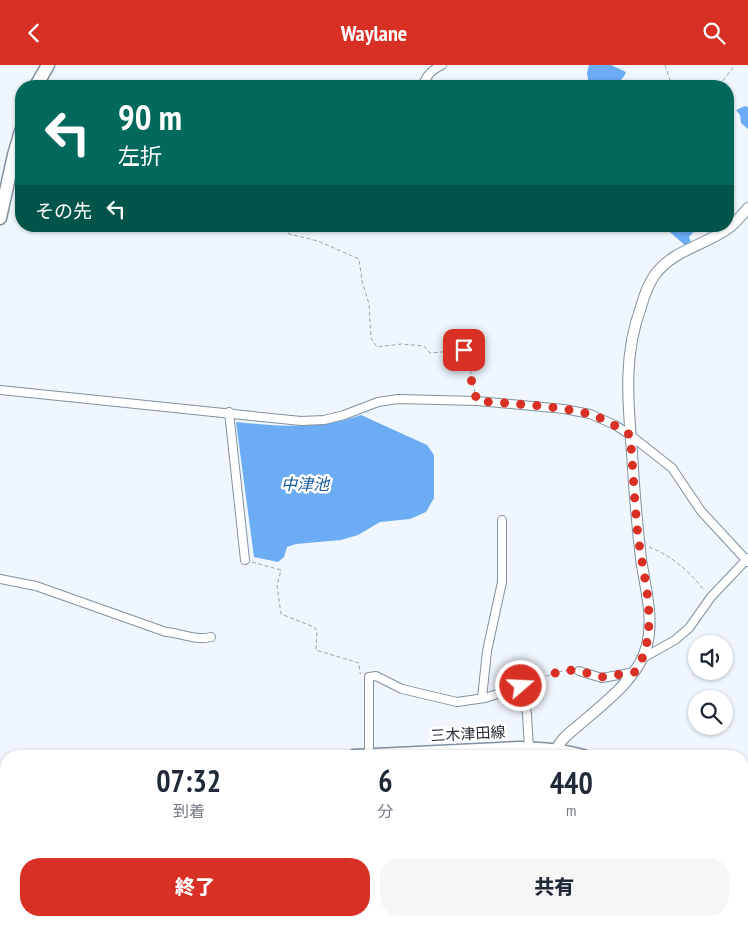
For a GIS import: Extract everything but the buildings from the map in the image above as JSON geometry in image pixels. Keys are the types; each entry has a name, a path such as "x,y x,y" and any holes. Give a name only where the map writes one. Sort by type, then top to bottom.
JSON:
{"main road":[{"path":"39,80 48,65"},
{"path":"0,218 15,166"},
{"name":"三木津田線","path":"505,750 534,750"}],"street":[{"path":"425,80 432,70 442,65"},
{"path":"734,223 748,208"},
{"path":"557,750 562,739 635,672 643,658 648,643 649,623 639,543 630,435 627,378 630,342 640,307 654,276 678,253 720,232"},
{"path":"0,390 229,412 301,421 324,420 344,415 378,402 398,399 477,401 564,409 590,414 615,425 672,468 701,511 747,560 709,600 689,628 675,639 643,658"},
{"path":"229,412 245,560"},
{"path":"482,698 487,651 502,582 502,520"},
{"path":"0,579 36,586 166,632 179,633 200,639 211,637"},
{"path":"579,671 602,677 635,672"},
{"path":"364,750 369,677 376,676 402,689 457,701 482,698 521,686 527,714 529,749"}],"path":[{"path":"666,65 670,80"},
{"path":"724,80 735,65"},
{"path":"289,232 289,234 318,241 358,259 368,303 370,338 377,347 402,344 424,346 430,353 464,350 467,353 470,375 477,401"},
{"path":"639,543 658,550 686,571 697,581 709,600"},
{"path":"245,560 281,570 277,586 281,614 317,630 316,650 359,663 360,673 369,677"},
{"path":"521,686 558,672 567,670 579,671"}],"water":[{"path":"589,65 611,65 626,72 621,80 588,80 587,73"},
{"path":"745,106 748,107 748,129 741,123 740,115 736,110"},
{"path":"670,232 694,232 689,237 692,245 687,247"},
{"name":"中津池","path":"361,415 427,445 434,455 434,498 426,512 410,519 380,522 358,535 341,540 296,544 287,547 284,557 278,562 254,557 236,422 299,426 330,423"}],"route":[{"path":"464,350 467,353 470,375 477,401 564,409 590,414 615,425 630,435 637,528 646,587 649,623 648,643 643,658 635,672 602,677 567,670 521,686"}]}
